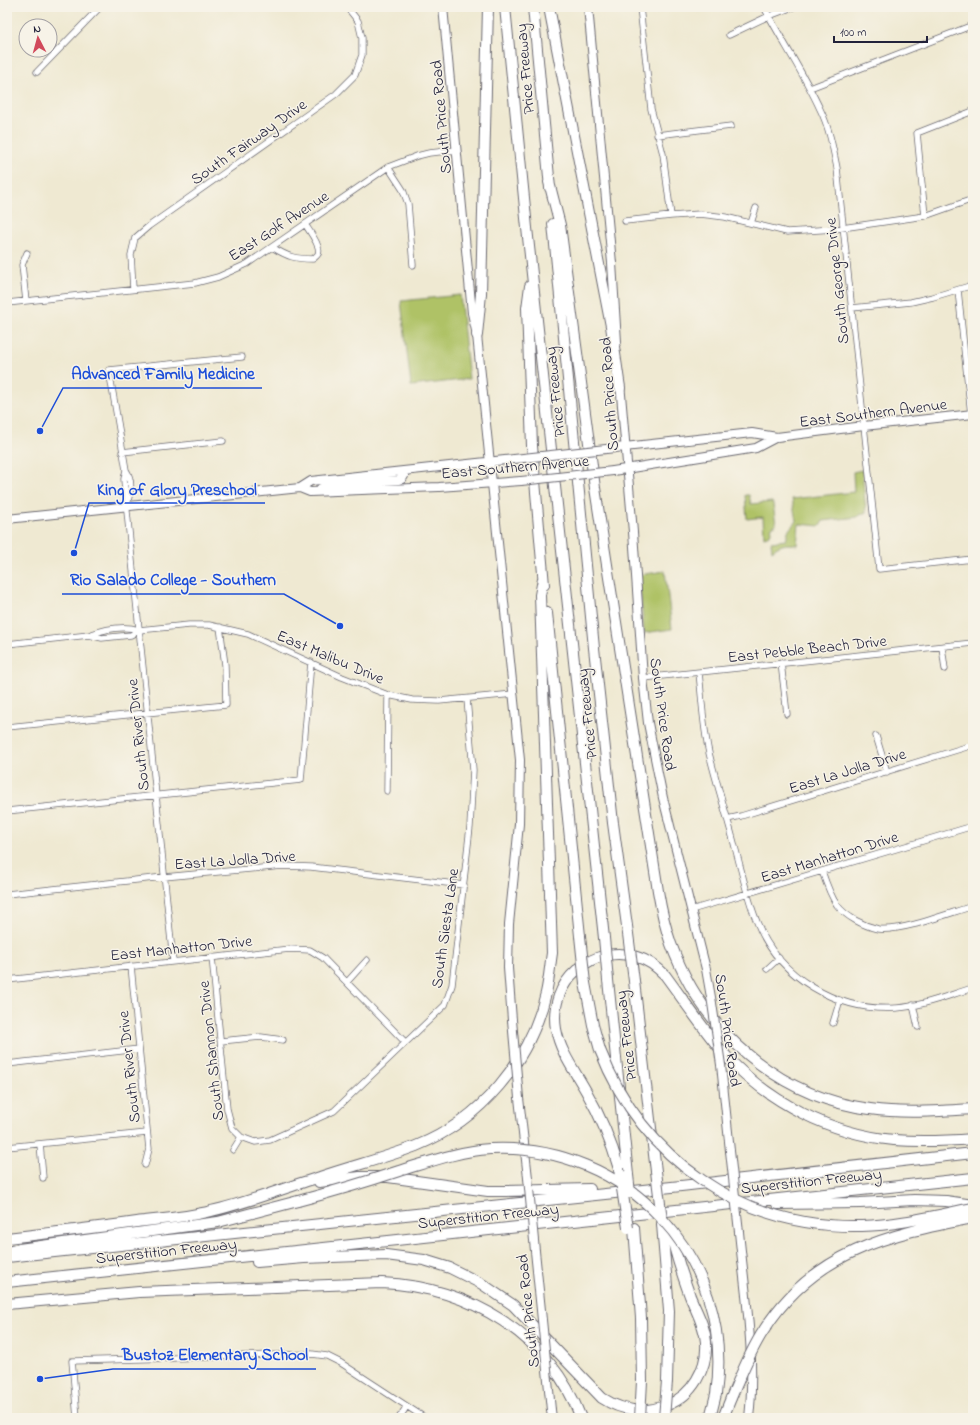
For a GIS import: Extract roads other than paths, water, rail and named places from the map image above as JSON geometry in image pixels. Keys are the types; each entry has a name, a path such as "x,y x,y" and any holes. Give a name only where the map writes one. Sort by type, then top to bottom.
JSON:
{"highway":[{"path":"477,335 481,294 488,7"},
{"name":"Price Freeway","path":"505,7 531,272 604,938 628,1175 631,1228 641,1318 642,1381 640,1418"},
{"name":"Price Freeway","path":"533,7 607,770 666,1223 669,1311 667,1381 664,1418"},
{"path":"549,7 609,319 620,388"},
{"path":"549,182 560,226 593,474 658,891 665,925 676,958 692,990 720,1028 747,1055 766,1069 790,1083 824,1098 846,1105 869,1109 921,1113 973,1109"},
{"path":"531,272 527,308 531,439 543,579 585,983 593,1025 600,1050 607,1067 624,1099 639,1122 680,1164 704,1182 729,1196 761,1210 798,1220 830,1225 862,1226 897,1222 973,1208"},
{"path":"272,1194 295,1184 416,1146 454,1126 476,1110 504,1080 522,1054 533,1032 546,992 552,953 540,595 543,579"},
{"path":"631,1228 612,1144 603,1122 558,1039 554,1017 560,992 571,974 578,968 598,957 614,954 628,954 644,959 658,968 665,975 716,1044 743,1072 772,1095 827,1125 846,1131 882,1138 913,1141 973,1139"},
{"path":"7,1252 19,1249 218,1222 298,1201 451,1156 489,1149 519,1149 551,1154 588,1166 612,1178 648,1206 675,1234 693,1261 705,1287 716,1329 719,1355 716,1394 710,1418"},
{"name":"Superstition Freeway","path":"7,1257 682,1186 973,1153"},
{"path":"7,1238 193,1215 329,1180 374,1176 395,1177 469,1188 505,1191 682,1186"},
{"name":"Superstition Freeway","path":"7,1282 973,1178"},
{"path":"721,1204 860,1203 914,1200 973,1205"},
{"path":"723,1418 748,1359 769,1322 790,1296 819,1270 853,1251 882,1239 898,1234 973,1218"},
{"path":"93,1272 210,1267 288,1259 343,1256 386,1256 424,1260 467,1275 505,1299 525,1317 602,1398 610,1403 631,1410 652,1410 672,1403 690,1388 701,1372 706,1351 705,1334 685,1282 666,1223"},
{"path":"7,1304 139,1292 382,1283 417,1286 463,1299 488,1312 512,1328 536,1348 555,1371 564,1383 581,1418"}],"main road":[{"name":"South Price Road","path":"443,7 472,313 477,335 521,774 519,824 509,924 508,968 519,1098 551,1414"},
{"name":"South Price Road","path":"588,7 612,263 620,388 628,469 643,678 648,723 656,769 706,968 714,1010 739,1232 750,1347 751,1391 749,1418"},
{"name":"East Southern Avenue","path":"7,519 300,488 311,481 490,461 752,433 777,437 972,414"},
{"name":"East Southern Avenue","path":"300,488 310,492 492,484 628,469 756,448 777,437"},
{"path":"310,492 332,485 398,480 402,479 404,476 404,471"}],"street":[{"path":"37,72 100,7"},
{"name":"South Fairway Drive","path":"133,289 131,255 135,238 149,226 336,94 355,75 362,55 362,38 358,21 347,7"},
{"path":"640,7 651,109 666,169 671,216"},
{"name":"South George Drive","path":"764,7 821,110 831,140 837,168 880,569 973,558"},
{"path":"729,36 769,16 793,7"},
{"path":"810,88 973,24"},
{"path":"925,216 917,133 973,111"},
{"path":"657,135 731,126"},
{"name":"East Golf Avenue","path":"7,303 195,283 218,277 247,264 388,167 429,153 457,150"},
{"path":"388,167 402,190 408,204 413,265"},
{"path":"625,221 700,214 725,217 787,232 843,228 925,216 973,198"},
{"path":"751,223 756,208"},
{"path":"272,247 285,256 300,259 313,259 318,255 318,244 305,224"},
{"path":"26,301 22,265 27,253"},
{"path":"852,308 911,302 973,285"},
{"path":"958,290 972,414"},
{"name":"South River Drive","path":"173,961 126,506 124,479 126,470 109,370 242,357"},
{"path":"122,452 223,441"},
{"name":"East Malibu Drive","path":"7,644 89,635 101,630 130,627 139,630 189,625 209,625 248,634 342,677 388,695 412,700 439,701 514,694"},
{"path":"7,727 226,705 225,665 220,627"},
{"name":"East Pebble Beach Drive","path":"643,678 973,644"},
{"path":"942,647 944,669"},
{"path":"7,811 301,780 311,662"},
{"path":"781,663 787,714"},
{"path":"699,672 709,752 727,819 757,923 778,958 807,984 819,991 840,1000 876,1008 897,1008 913,1005 973,988"},
{"path":"387,791 388,695"},
{"name":"South Siesta Lane","path":"241,1137 255,1142 270,1140 334,1111 444,1005 452,985 470,827 473,770 467,699"},
{"path":"876,736 887,772"},
{"name":"East La Jolla Drive","path":"727,819 973,745"},
{"name":"East Manhatton Drive","path":"691,910 973,826"},
{"name":"East La Jolla Drive","path":"7,894 283,866 311,867 464,885"},
{"path":"822,871 828,889 837,905 850,917 864,924 878,928 896,928 973,906"},
{"name":"East Manhatton Drive","path":"7,980 290,949 310,950 323,958 405,1042"},
{"name":"South Shannon Drive","path":"212,957 227,1109 232,1128 241,1137"},
{"path":"767,968 778,958"},
{"path":"347,982 367,960"},
{"name":"South River Drive","path":"131,966 149,1149 145,1165"},
{"path":"833,1023 840,1000"},
{"path":"913,1005 918,1027"},
{"path":"221,1041 262,1037 283,1040"},
{"path":"7,1064 139,1049"},
{"path":"7,1147 147,1133"},
{"path":"233,1150 241,1137"},
{"path":"40,1144 43,1178"},
{"path":"77,1418 72,1361 312,1354 327,1356 341,1363 425,1418"},
{"path":"399,1418 407,1406"}],"place":[{"name":"Advanced Family Medicine","path":"40,431"},
{"name":"King of Glory Preschool","path":"74,553"},
{"name":"Rio Salado College - Southern","path":"340,626"},
{"name":"Bustoz Elementary School","path":"40,1379"}]}
